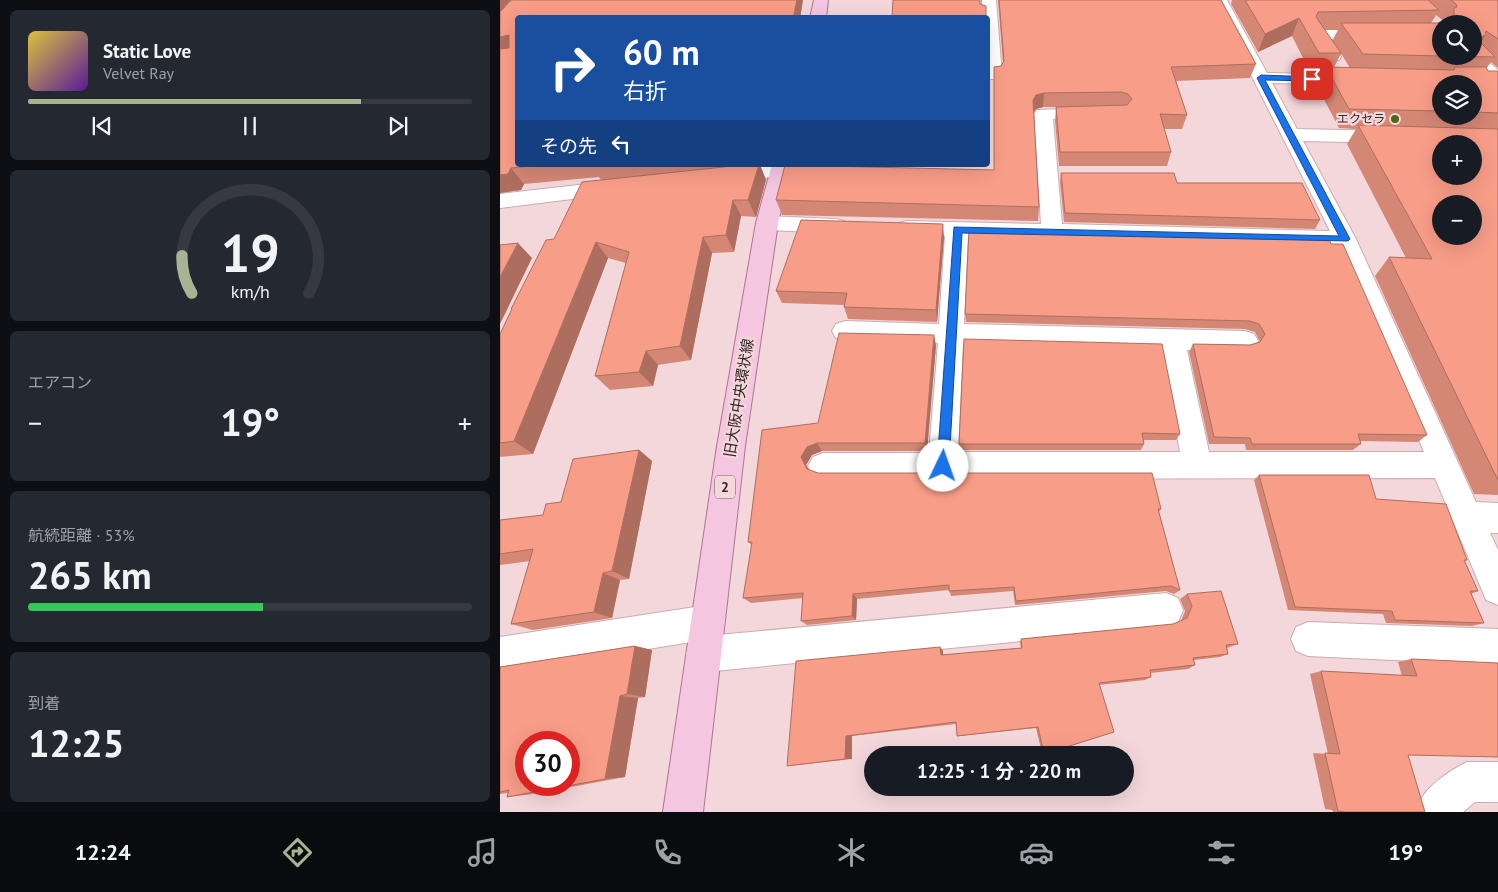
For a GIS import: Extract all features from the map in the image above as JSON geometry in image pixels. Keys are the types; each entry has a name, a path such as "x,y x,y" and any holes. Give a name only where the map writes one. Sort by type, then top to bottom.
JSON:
{"main road":[{"path":"818,15 821,0"},
{"name":"旧大阪中央環状線","path":"683,812 731,446 767,223 781,167"}],"street":[{"path":"989,0 990,15"},
{"path":"1220,0 1345,239 1498,588"},
{"path":"1428,17 1432,21"},
{"path":"990,19 993,75"},
{"path":"1347,80 1318,34 1432,35"},
{"path":"1482,65 1498,79"},
{"path":"1261,78 1375,80"},
{"path":"1482,83 1498,83"},
{"path":"1052,232 1058,174 1043,114 1108,113"},
{"path":"1290,135 1409,138"},
{"path":"705,178 781,167"},
{"path":"500,201 637,186"},
{"path":"565,219 578,192"},
{"path":"767,223 853,226"},
{"path":"891,227 1345,239"},
{"path":"943,466 957,229"},
{"path":"845,331 1245,341"},
{"path":"1172,339 1197,465"},
{"path":"823,466 1444,465"},
{"path":"1467,517 1498,518"},
{"path":"500,655 706,638 1166,610"},
{"path":"1308,639 1498,647"},
{"path":"1439,812 1438,808 1467,782 1498,782"}],"building":[{"path":"511,0 797,0 794,15 515,15 515,167 522,167 511,168 508,174 500,175 500,49 509,48 509,35 500,37 500,12"},
{"path":"893,0 980,0 980,4 986,6 986,15 892,15"},
{"path":"999,0 1221,0 1256,64 1171,67 1187,115 1160,114 1171,152 1060,152 1056,107 1127,105 1132,99 1128,94 1121,92 1044,93 1036,95 1033,100 1039,207 776,200 784,167 994,170 994,67 1001,66 1004,61"},
{"path":"1245,0 1428,0 1439,10 1318,12 1316,17 1341,53 1319,53 1299,18 1265,34"},
{"path":"1451,0 1498,0 1498,39 1486,31 1485,36 1482,36 1482,15 1454,15 1454,8 1457,7"},
{"path":"1341,23 1432,23 1432,56 1363,54"},
{"path":"1482,44 1495,57 1482,57"},
{"path":"1326,67 1454,70 1455,67 1486,67 1488,71 1498,71 1498,113 1482,112 1482,75 1432,75 1432,111 1349,109"},
{"path":"1358,125 1498,129 1498,480 1389,257 1432,259"},
{"path":"723,167 758,167 748,200 733,200 726,235 703,237 680,346 646,351 639,372 595,376 629,252 596,242 514,441 500,443 500,334 546,240 554,239 582,182"},
{"path":"1061,173 1174,173 1177,183 1302,183 1320,220 1065,213"},
{"path":"801,220 943,224 936,310 844,307 847,293 776,291"},
{"path":"969,229 1329,239 1331,244 1343,244 1427,435 1358,434 1361,444 1252,444 1250,438 1214,437 1193,344 1250,345 1260,342 1265,334 1259,324 1250,321 965,314"},
{"path":"518,243 500,277 500,245"},
{"path":"839,333 934,335 925,443 817,443 807,447 801,457 807,469 818,473 1152,473 1161,509 1158,509 1180,590 1171,586 1016,601 1014,587 949,591 949,585 853,594 852,616 801,621 803,593 743,598 752,542 748,542 762,430 818,423"},
{"path":"964,339 1162,344 1180,434 1142,433 1144,444 959,444"},
{"path":"639,450 612,571 603,573 594,612 511,624 533,549 500,554 500,520 543,515 546,504 561,502 573,459"},
{"path":"1259,475 1369,475 1376,499 1446,504 1467,560 1464,560 1478,591 1470,591 1484,623 1395,620 1392,611 1295,607"},
{"path":"1221,591 1238,644 1226,645 1228,654 1193,658 1195,665 1150,670 1151,677 1099,683 1114,732 1069,746 1042,746 1038,727 957,736 956,722 846,736 845,759 787,766 796,661 940,647 941,655 1022,648 1021,639 1173,624 1187,618 1192,606 1187,594"},
{"path":"635,646 627,694 620,696 605,779 580,784 580,731 515,731 515,796 507,797 509,790 500,792 500,667"},
{"path":"1411,659 1498,663 1498,757 1408,755 1425,812 1338,811 1325,753 1340,754 1321,671 1417,676"}],"place":[{"name":"エクセラ","path":"1395,119"}],"route":[{"path":"943,466 957,229 1345,239 1261,78 1312,79"}]}
